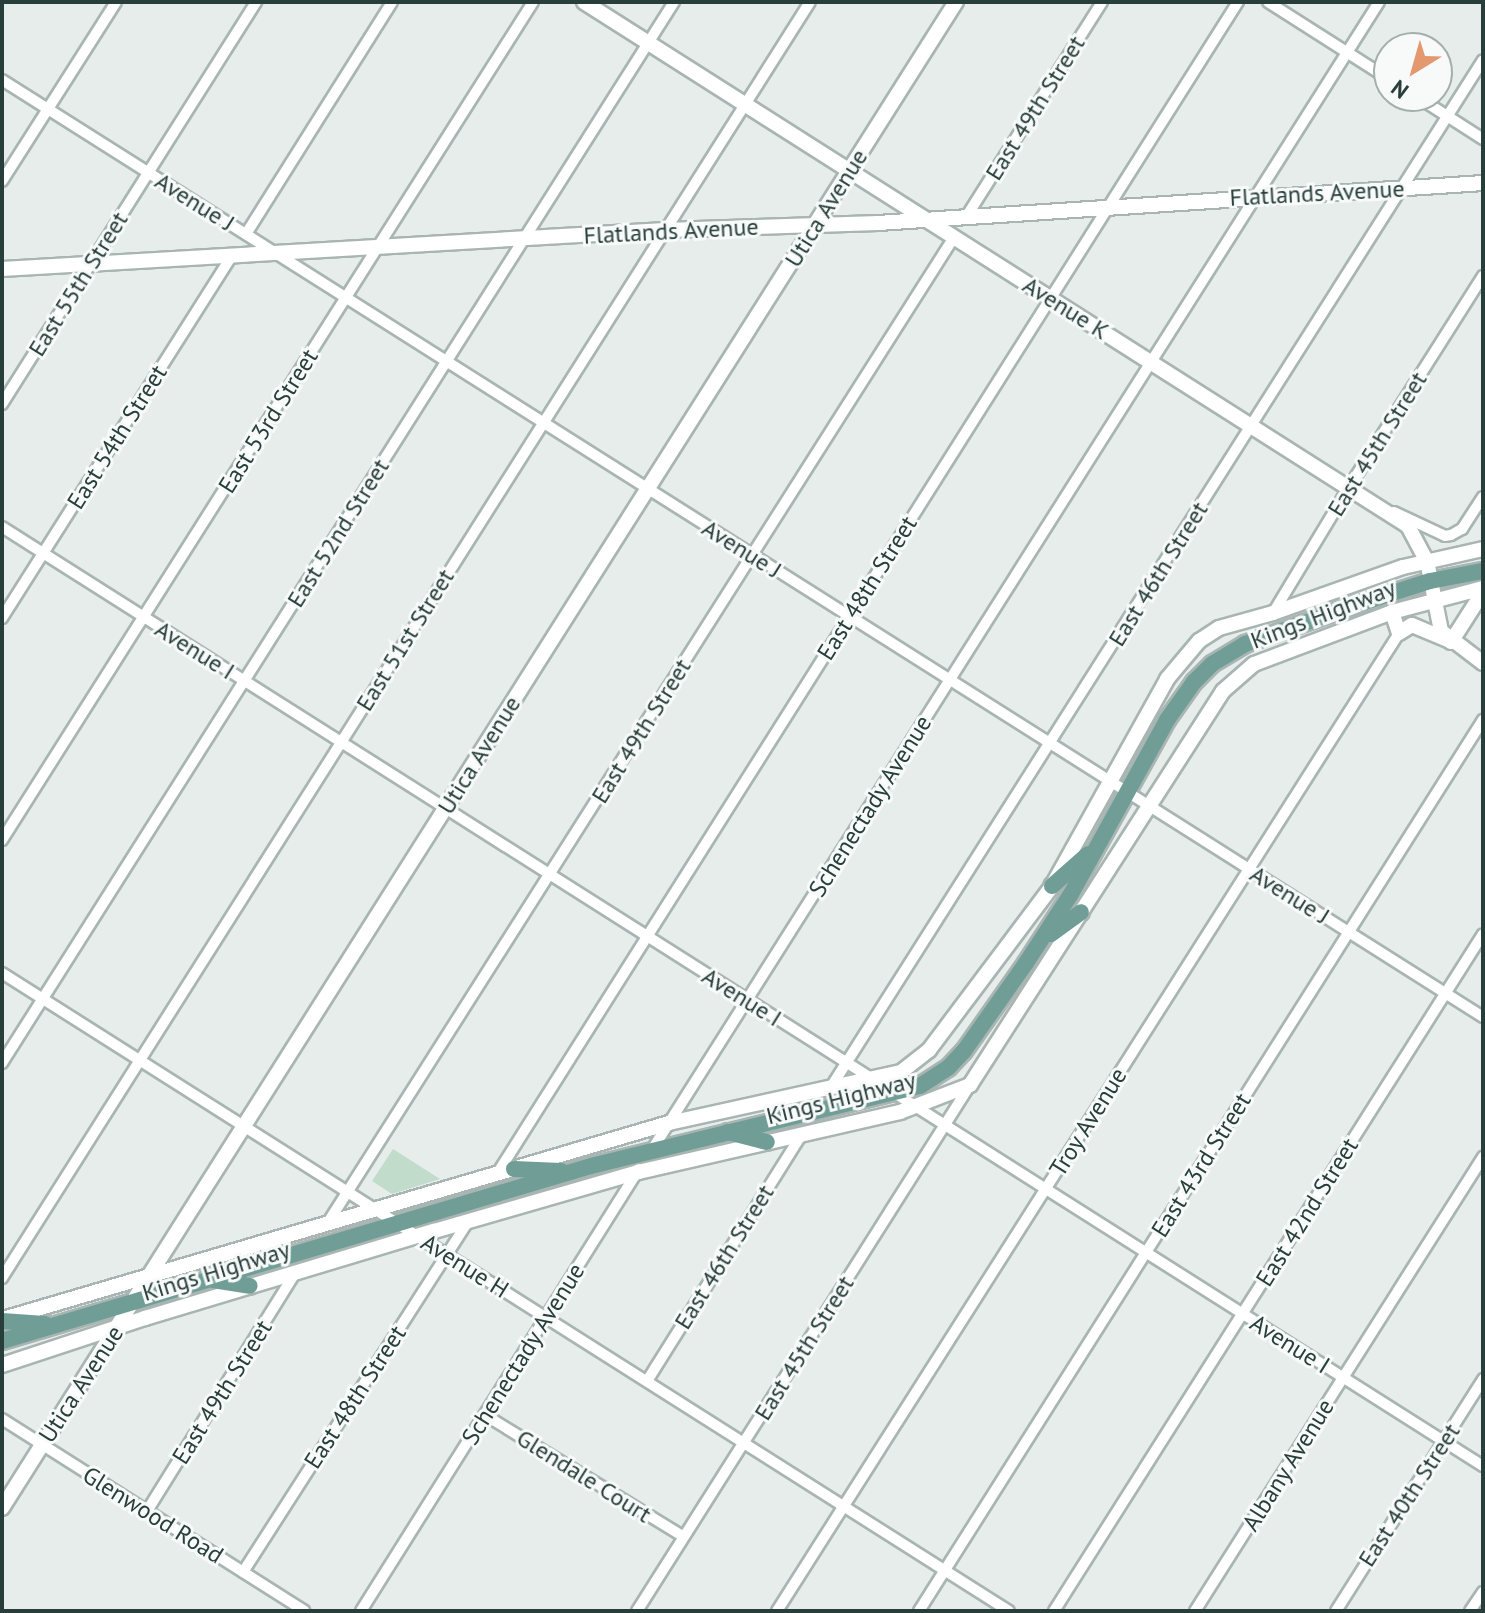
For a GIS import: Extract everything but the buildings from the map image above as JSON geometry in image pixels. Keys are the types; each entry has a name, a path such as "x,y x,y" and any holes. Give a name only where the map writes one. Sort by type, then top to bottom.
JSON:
{"main road":[{"name":"Kings Highway","path":"2,1341 574,1171 726,1131 920,1086 948,1068 964,1051 1040,942 1179,701 1194,682 1227,653 1262,637 1430,581 1483,571"},
{"path":"1052,886 1098,845"},
{"path":"1040,942 1081,912"},
{"path":"726,1131 767,1142"},
{"path":"514,1169 574,1171"},
{"path":"208,1280 250,1286"},
{"path":"2,1320 59,1324"}],"street":[{"path":"2,181 116,2"},
{"name":"East 55th Street","path":"2,404 256,2"},
{"path":"246,234 392,2"},
{"name":"East 53rd Street","path":"2,840 533,2"},
{"name":"Avenue K","path":"584,2 1408,526 1427,561 1432,599 1441,631 1451,642"},
{"name":"East 52nd Street","path":"2,1063 674,2"},
{"name":"East 51st Street","path":"2,1278 810,2"},
{"name":"Utica Avenue","path":"2,1508 956,2"},
{"name":"East 49th Street","path":"968,214 1102,2"},
{"name":"East 48th Street","path":"497,1174 1238,2"},
{"path":"1268,2 1373,69"},
{"name":"Schenectady Avenue","path":"361,1611 1379,2"},
{"name":"East 46th Street","path":"831,1087 1483,60"},
{"name":"Avenue J","path":"2,80 1483,1017"},
{"path":"1442,112 1483,139"},
{"name":"Flatlands Avenue","path":"2,269 665,230 926,219 1483,183"},
{"name":"East 49th Street","path":"327,1224 954,237"},
{"name":"East 54th Street","path":"2,618 232,255"},
{"name":"East 45th Street","path":"1273,613 1483,276"},
{"path":"1383,509 1412,517 1445,536 1462,529 1483,497"},
{"name":"Avenue I","path":"2,527 1483,1466"},
{"name":"Kings Highway","path":"2,1320 669,1123 901,1072 929,1050 1052,886 1181,658 1219,628 1427,561 1483,549"},
{"path":"1451,642 1483,590"},
{"name":"Kings Highway","path":"2,1365 468,1221 638,1172 916,1107 970,1085 1216,700 1254,664 1432,599 1483,590"},
{"path":"1392,612 1399,633 1412,625 1451,642 1483,663"},
{"name":"Troy Avenue","path":"777,1611 1399,633"},
{"name":"East 43rd Street","path":"919,1611 1483,720"},
{"name":"East 42nd Street","path":"1054,1611 1483,934"},
{"name":"Avenue H","path":"2,973 1009,1611"},
{"name":"East 45th Street","path":"637,1611 970,1085"},
{"name":"East 46th Street","path":"647,1381 802,1134"},
{"name":"Albany Avenue","path":"1195,1611 1483,1157"},
{"name":"East 48th Street","path":"243,1572 468,1221"},
{"name":"East 49th Street","path":"147,1511 296,1272"},
{"name":"East 40th Street","path":"1336,1611 1483,1379"},
{"name":"Glendale Court","path":"485,1415 684,1537"},
{"name":"Glenwood Road","path":"2,1419 304,1611"},
{"path":"1470,1611 1483,1592"}],"green space":[{"path":"393,1149 440,1179 392,1194 372,1181"}]}
